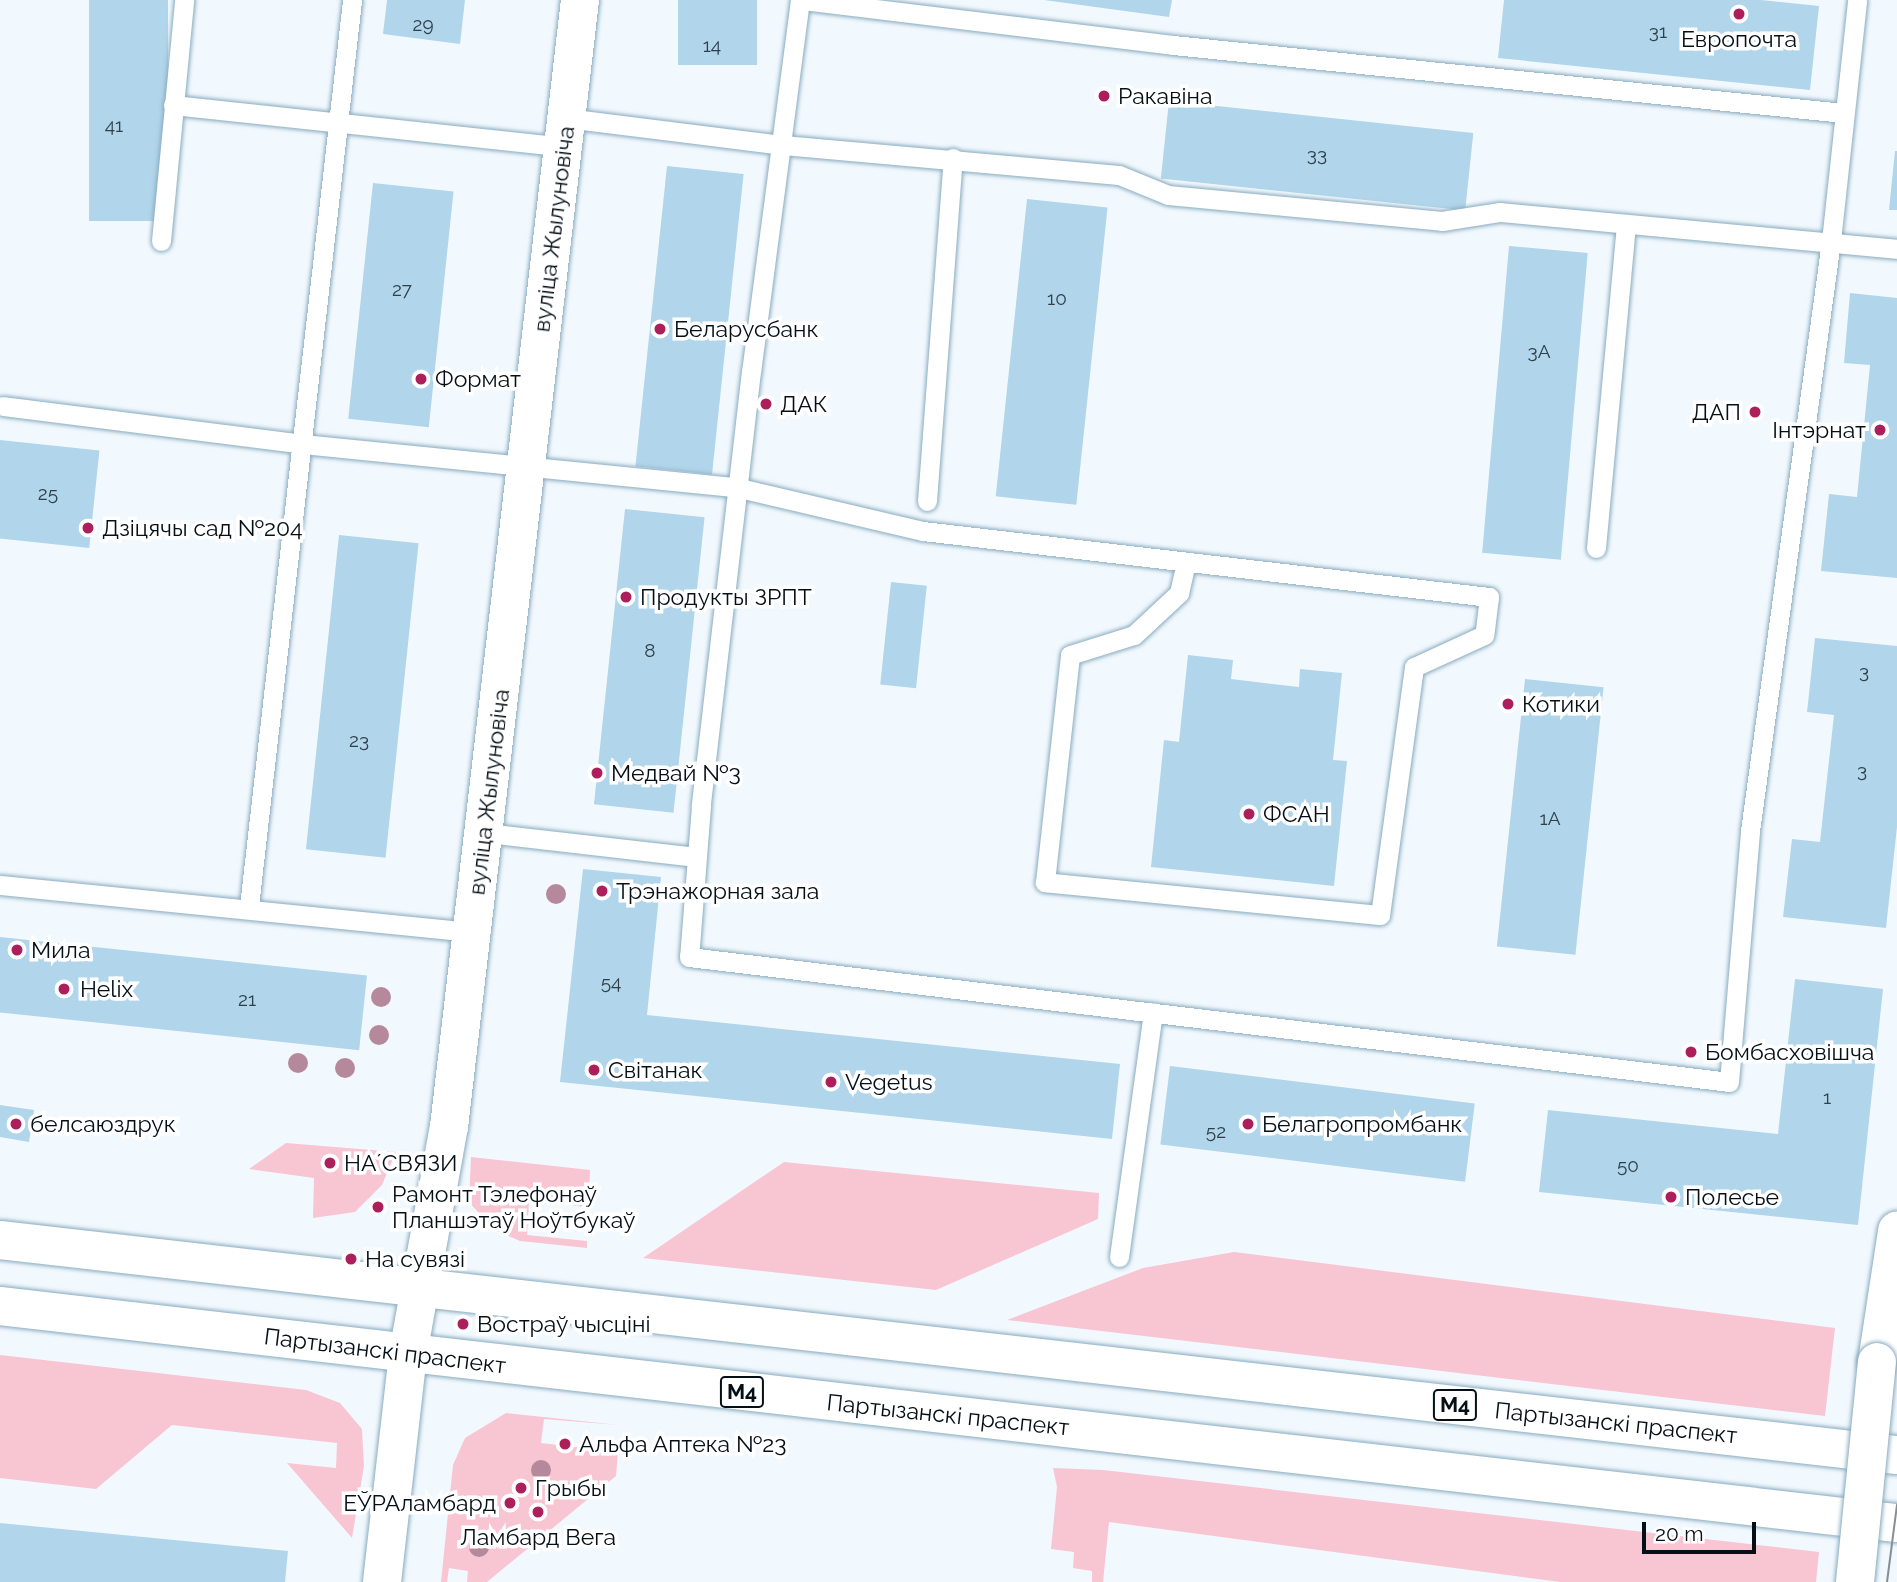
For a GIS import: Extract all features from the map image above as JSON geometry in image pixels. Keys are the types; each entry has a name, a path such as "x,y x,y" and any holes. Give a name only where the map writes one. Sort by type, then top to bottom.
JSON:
{"main road":[{"name":"вуліца Жылуновіча","path":"382,1582 408,1354 449,1127 486,833 580,0"},
{"path":"1855,1582 1877,1362 1897,1229"},
{"name":"Партызанскі праспект","path":"0,1240 419,1284 1897,1455"},
{"name":"Партызанскі праспект","path":"0,1306 1897,1523"}],"lane":[{"path":"161,241 184,0"},
{"path":"249,906 352,0"},
{"path":"1844,113 1173,46 801,0 738,488 696,857 689,957 1729,1082 1750,831 1831,241 1857,0"},
{"path":"173,105 338,123 783,145 953,159 1119,175 1167,195 1442,221 1500,212 1897,249"},
{"path":"927,500 953,159"},
{"path":"1596,548 1626,224"},
{"path":"3,406 302,444 738,488 923,531 1489,597 1484,635 1414,667 1380,915 1045,882 1070,655 1135,635 1179,593 1186,563"},
{"path":"486,833 696,857"},
{"path":"0,885 249,906 472,932"},
{"path":"1119,1257 1153,1012"}],"shaded area":[{"path":"286,1143 396,1152 382,1185 355,1212 313,1218 314,1178 249,1169"},
{"path":"471,1157 590,1170 589,1207 529,1202 527,1235 587,1241 587,1248 520,1241 493,1229 469,1202"},
{"path":"784,1162 1099,1193 1098,1219 936,1290 643,1258"},
{"path":"1234,1252 1835,1328 1825,1416 1007,1320 1143,1268"},
{"path":"0,1355 306,1390 340,1403 362,1429 364,1466 352,1538 287,1463 336,1468 337,1443 172,1425 96,1489 0,1478"},
{"path":"506,1413 619,1425 544,1419 541,1443 618,1452 616,1476 487,1582 467,1582 468,1571 449,1568 447,1582 441,1582 453,1465 465,1438"},
{"path":"1053,1468 1103,1470 1819,1552 1816,1582 1560,1582 1109,1522 1103,1582 1092,1582 1092,1571 1073,1568 1074,1552 1051,1549 1057,1487"}],"building":[{"path":"89,0 168,0 168,221 89,221"},
{"path":"387,0 465,0 460,44 383,34"},
{"path":"678,0 757,0 757,65 678,65"},
{"path":"1044,0 1172,0 1169,17"},
{"path":"1504,0 1761,0 1819,6 1810,90 1498,58"},
{"path":"1169,101 1473,133 1465,211 1161,179"},
{"path":"1895,151 1897,210 1889,210"},
{"path":"667,166 744,174 712,474 635,466"},
{"path":"373,183 454,191 429,427 348,419"},
{"path":"1027,199 1108,207 1076,505 996,496"},
{"path":"1509,246 1588,253 1561,560 1482,553"},
{"name":"Інтэрнат","path":"1850,293 1897,298 1897,578 1821,571 1829,494 1857,497 1870,365 1844,363"},
{"path":"0,440 99,450 89,548 0,539"},
{"path":"625,509 705,517 674,813 594,804"},
{"path":"339,535 419,543 386,858 306,849"},
{"path":"891,582 927,586 916,688 880,684"},
{"path":"1815,638 1897,646 1897,827 1886,928 1783,917 1792,839 1820,842 1834,715 1807,712"},
{"name":"ФСАН","path":"1188,655 1233,660 1231,679 1264,683 1299,687 1300,669 1342,673 1333,760 1347,761 1334,886 1151,867 1164,740 1179,742"},
{"path":"1525,679 1604,687 1575,955 1497,947"},
{"path":"583,869 661,877 647,1015 1120,1064 1112,1139 560,1082"},
{"path":"0,937 367,976 359,1050 0,1012"},
{"path":"1795,979 1883,989 1858,1225 1539,1192 1548,1110 1778,1134"},
{"path":"1170,1066 1475,1103 1465,1182 1160,1144"},
{"name":"белсаюздрук","path":"0,1105 34,1110 29,1142 0,1137"},
{"path":"0,1523 288,1551 285,1582 0,1582"}],"tram line":[{"path":"1887,1582 1897,1505"}],"place":[{"name":"Европочта","path":"1739,14"},
{"name":"Ракавіна","path":"1104,96"},
{"name":"Беларусбанк","path":"660,329"},
{"name":"Формат","path":"421,379"},
{"name":"ДАК","path":"766,404"},
{"name":"ДАП","path":"1755,412"},
{"name":"Інтэрнат","path":"1880,430"},
{"name":"Дзіцячы сад №204","path":"88,528"},
{"name":"Продукты ЗРПТ","path":"626,597"},
{"name":"Котики","path":"1508,704"},
{"name":"Медвай №3","path":"597,773"},
{"name":"ФСАН","path":"1249,814"},
{"name":"Трэнажорная зала","path":"602,891"},
{"name":"Мила","path":"17,950"},
{"name":"Helix","path":"64,989"},
{"name":"Бомбасховішча","path":"1691,1052"},
{"name":"Світанак","path":"594,1070"},
{"name":"Vegetus","path":"831,1082"},
{"name":"белсаюздрук","path":"16,1124"},
{"name":"Белагропромбанк","path":"1248,1124"},
{"name":"НАʼСВЯЗИ","path":"330,1163"},
{"name":"Полесье","path":"1671,1197"},
{"name":"Рамонт Тэлефонаў Планшэтаў Ноўтбукаў","path":"378,1207"},
{"name":"На сувязі","path":"351,1259"},
{"name":"Востраў чысціні","path":"463,1324"},
{"name":"Альфа Аптека №23","path":"565,1444"},
{"name":"Грыбы","path":"521,1488"},
{"name":"ЕЎРАламбард","path":"510,1503"},
{"name":"Ламбард Вега","path":"538,1512"}]}
